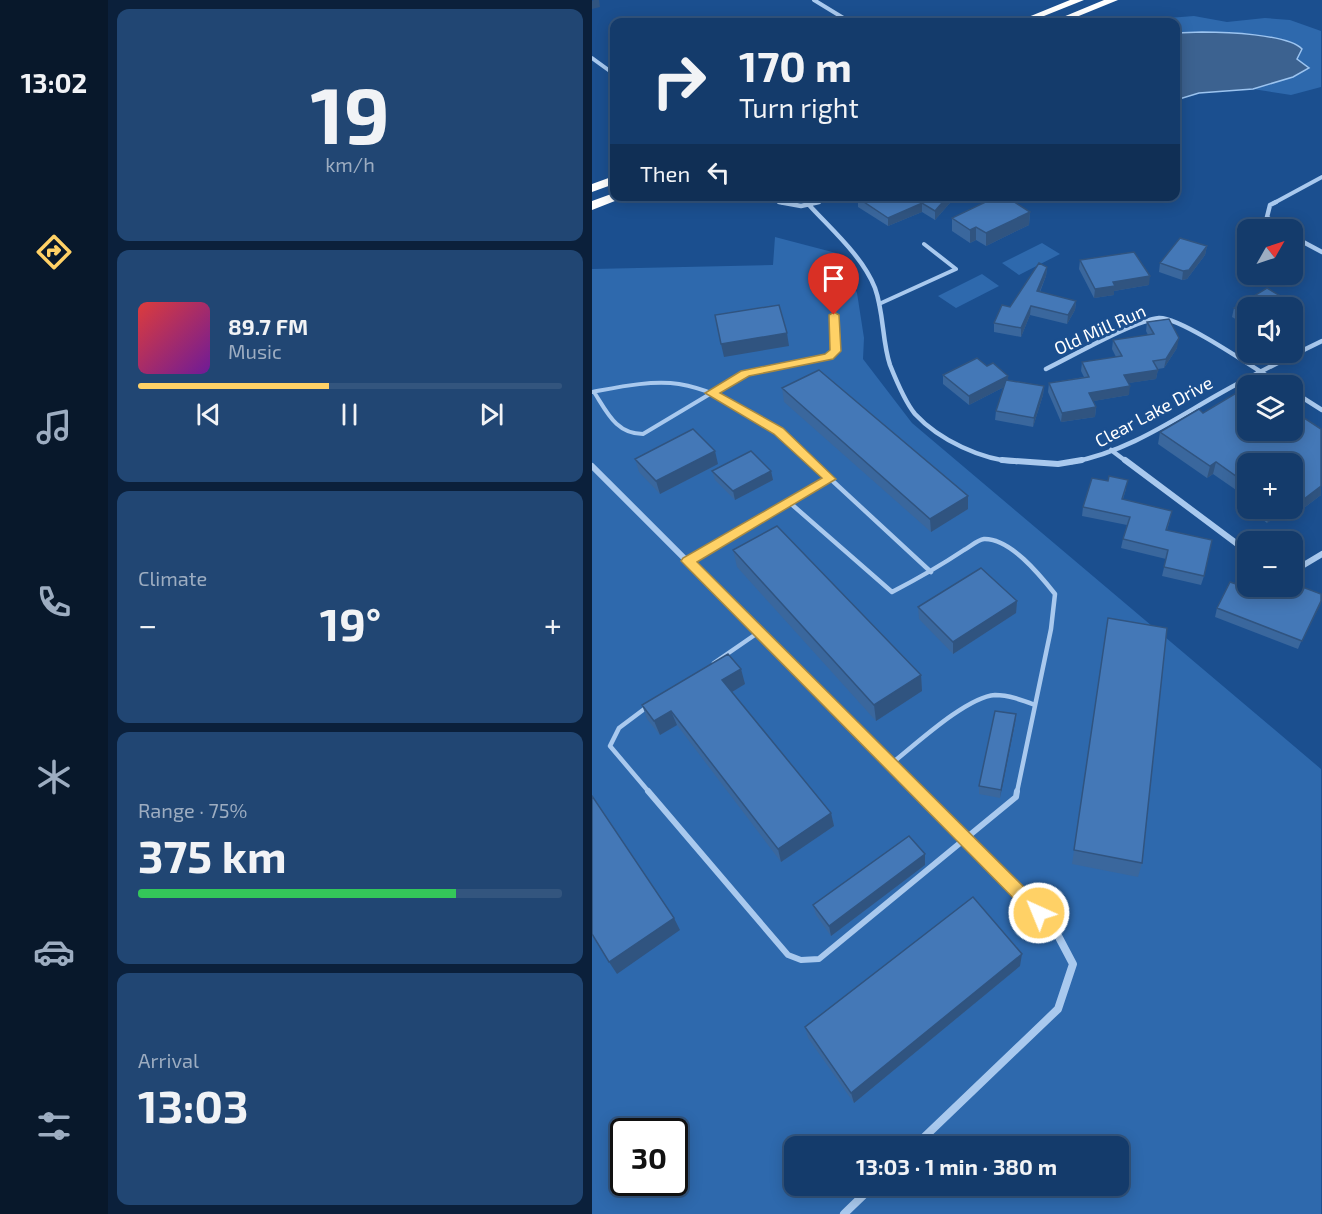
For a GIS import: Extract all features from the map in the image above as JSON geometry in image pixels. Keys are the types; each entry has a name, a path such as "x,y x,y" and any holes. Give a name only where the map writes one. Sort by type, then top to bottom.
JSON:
{"highway":[{"path":"1032,18 1079,0"},
{"path":"1066,18 1113,0"},
{"path":"592,189 610,182"},
{"path":"592,206 610,198"}],"street":[{"path":"814,0 843,18"},
{"path":"592,58 610,71"},
{"path":"1269,219 1267,217 1270,205 1321,177"},
{"path":"781,201 793,206 810,206 821,201"},
{"name":"Clear Lake Drive","path":"808,201 810,206 855,255 875,288 890,364 913,412 927,426 962,447 1005,461 1058,464 1095,458 1148,434 1259,371 1321,341"},
{"path":"1303,242 1321,252"},
{"name":"Old Mill Run","path":"1046,369 1140,324 1160,318 1181,324 1265,375"},
{"path":"1303,398 1321,410"},
{"path":"1111,450 1237,544"},
{"path":"592,466 1054,928 1073,964 1058,1009 925,1136"},
{"path":"1303,565 1321,554"},
{"path":"844,1214 863,1196"}],"lane":[{"path":"879,304 956,268 924,244"},
{"path":"834,315 835,351 829,357 745,373 711,393 643,434 632,436 621,432 593,392 628,386 677,384 711,393 778,431 931,572"},
{"path":"688,561 830,479"},
{"path":"656,702 618,727 612,735 610,746 788,955 801,960 819,959 967,840 1016,797 1051,629 1055,594 1039,572 1004,545 990,538 981,539 931,572 892,592 789,502"},
{"path":"712,664 759,632"},
{"path":"891,764 974,701 991,695 1008,696 1035,705"}],"shaded area":[{"path":"1194,16 1227,22 1265,18 1290,20 1321,31 1321,87 1291,95 1253,89 1293,77 1308,68 1297,59 1298,46 1268,37 1238,33 1180,33 1180,18 1168,18"},
{"path":"1180,33 1255,35 1283,40 1302,49 1297,59 1309,68 1293,77 1253,89 1199,93 1180,99"},
{"path":"775,237 836,253 841,258 857,293 864,338 863,359 912,423 1321,769 1321,1214 592,1214 592,269 773,265"},
{"path":"1042,243 1060,254 1019,275 1002,263"},
{"path":"982,274 999,286 956,308 938,296"}],"building":[{"path":"862,201 944,201 935,211 922,203 888,218"},
{"path":"988,201 1013,201 1030,212 986,233 976,227 970,230 952,218"},
{"path":"1180,238 1207,246 1189,270 1183,271 1160,263"},
{"path":"1134,252 1150,276 1113,282 1115,286 1095,289 1080,260"},
{"path":"1039,263 1047,267 1037,291 1076,301 1068,315 1031,306 1021,328 994,323 1002,305 1010,307"},
{"path":"1267,288 1282,297 1252,297"},
{"path":"779,305 787,333 721,344 715,315"},
{"path":"1169,319 1179,338 1166,359 1153,361 1158,370 1124,375 1130,386 1089,393 1096,407 1062,413 1049,383 1089,377 1082,362 1122,356 1113,340 1154,334 1147,322"},
{"path":"977,358 987,366 993,363 1008,376 969,396 943,375"},
{"path":"819,370 968,496 930,519 782,388"},
{"path":"1006,380 1044,386 1034,418 996,411"},
{"path":"1237,393 1237,441 1303,441 1303,417 1321,429 1321,486 1303,500 1303,453 1237,453 1237,477 1216,462 1210,466 1160,432 1199,409 1203,413"},
{"path":"693,429 715,451 656,481 635,459"},
{"path":"751,451 771,471 733,491 712,471"},
{"path":"1109,476 1128,480 1122,499 1172,511 1166,530 1212,540 1204,576 1164,567 1168,550 1123,539 1130,517 1083,507 1092,478 1108,481"},
{"path":"777,526 921,675 874,705 733,550"},
{"path":"981,568 1017,601 953,642 918,607"},
{"path":"1230,582 1236,584 1237,582 1237,597 1303,597 1303,587 1321,594 1321,601 1302,641 1217,608"},
{"path":"1108,618 1167,628 1142,863 1074,850"},
{"path":"728,654 741,669 722,680 831,813 778,849 671,711 654,721 642,705"},
{"path":"995,711 1016,714 1001,790 979,786"},
{"path":"592,796 674,918 609,962 592,934"},
{"path":"909,836 925,854 829,926 813,905"},
{"path":"973,897 1022,954 851,1093 805,1027"}],"route":[{"path":"834,315 835,351 829,357 745,373 711,393 717,394 778,431 830,479 688,561 1039,913"}]}
